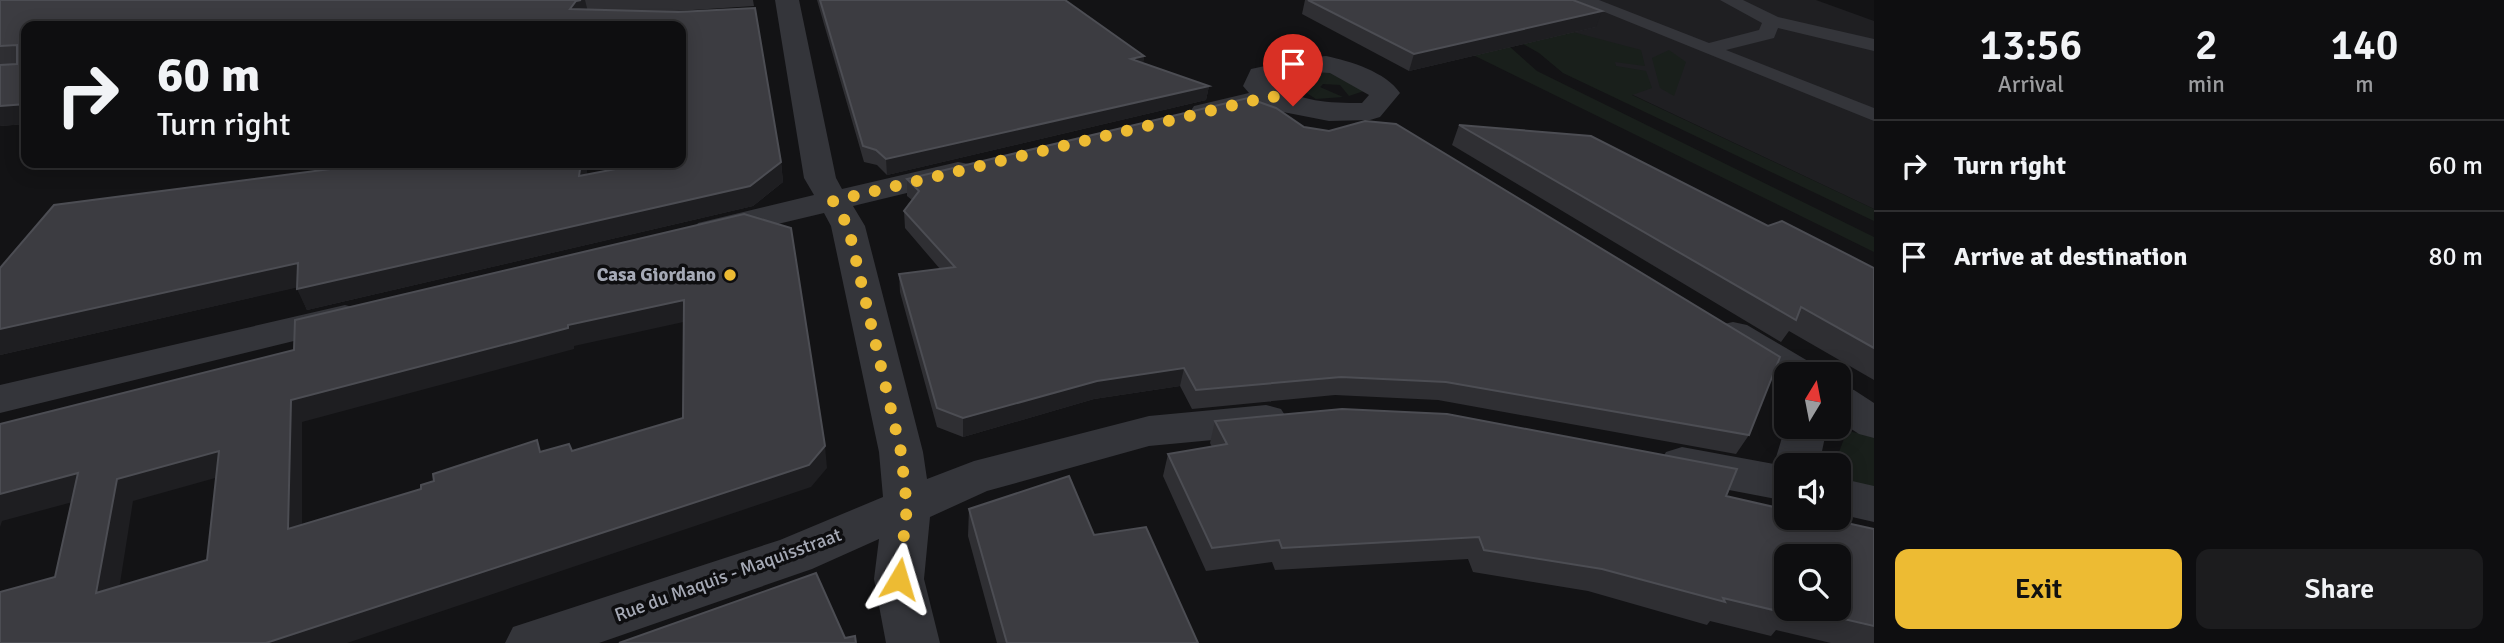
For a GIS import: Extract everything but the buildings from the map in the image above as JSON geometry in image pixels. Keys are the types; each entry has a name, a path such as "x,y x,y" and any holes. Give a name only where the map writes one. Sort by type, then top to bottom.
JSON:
{"street":[{"path":"780,9 820,178 848,226 901,452 907,507 899,579 913,643"},
{"path":"1177,119 1272,96 1293,106 1382,118 1386,93 1343,66 1322,61 1261,75 1257,86 1272,96"},
{"path":"673,239 987,164"},
{"path":"0,399 378,310"},
{"path":"1704,316 1779,362"},
{"path":"1852,409 1874,423"},
{"name":"Rue du Maquis - Maquisstraat","path":"532,643 795,555 974,478 1149,431 1309,416"},
{"path":"1645,457 1774,482"},
{"path":"1851,499 1874,504"}],"lane":[{"path":"1584,0 1874,115"},
{"path":"1729,0 1772,21 1874,45"},
{"path":"1707,49 1767,34 1772,21"}],"shaded area":[{"path":"1480,0 1816,0 1874,21 1874,209 1523,43"},
{"path":"1573,32 1641,50 1645,66 1615,62 1616,66 1646,71 1652,88 1632,95 1874,209 1874,221 1563,73 1539,53 1514,39"},
{"path":"1509,46 1537,71 1874,237 1874,252 1471,54"},
{"path":"1669,50 1686,62 1674,96 1660,88 1652,58"},
{"path":"1324,68 1364,91 1349,96 1340,85 1323,84 1320,87 1343,97 1316,99 1285,79"},
{"path":"1852,432 1874,436 1874,495 1851,484 1851,453 1839,453 1844,439 1852,439"}],"place":[{"name":"Casa Giordano","path":"730,275"}],"route":[{"path":"899,579 907,507 901,452 848,226 833,201 1272,96 1293,106"}]}
